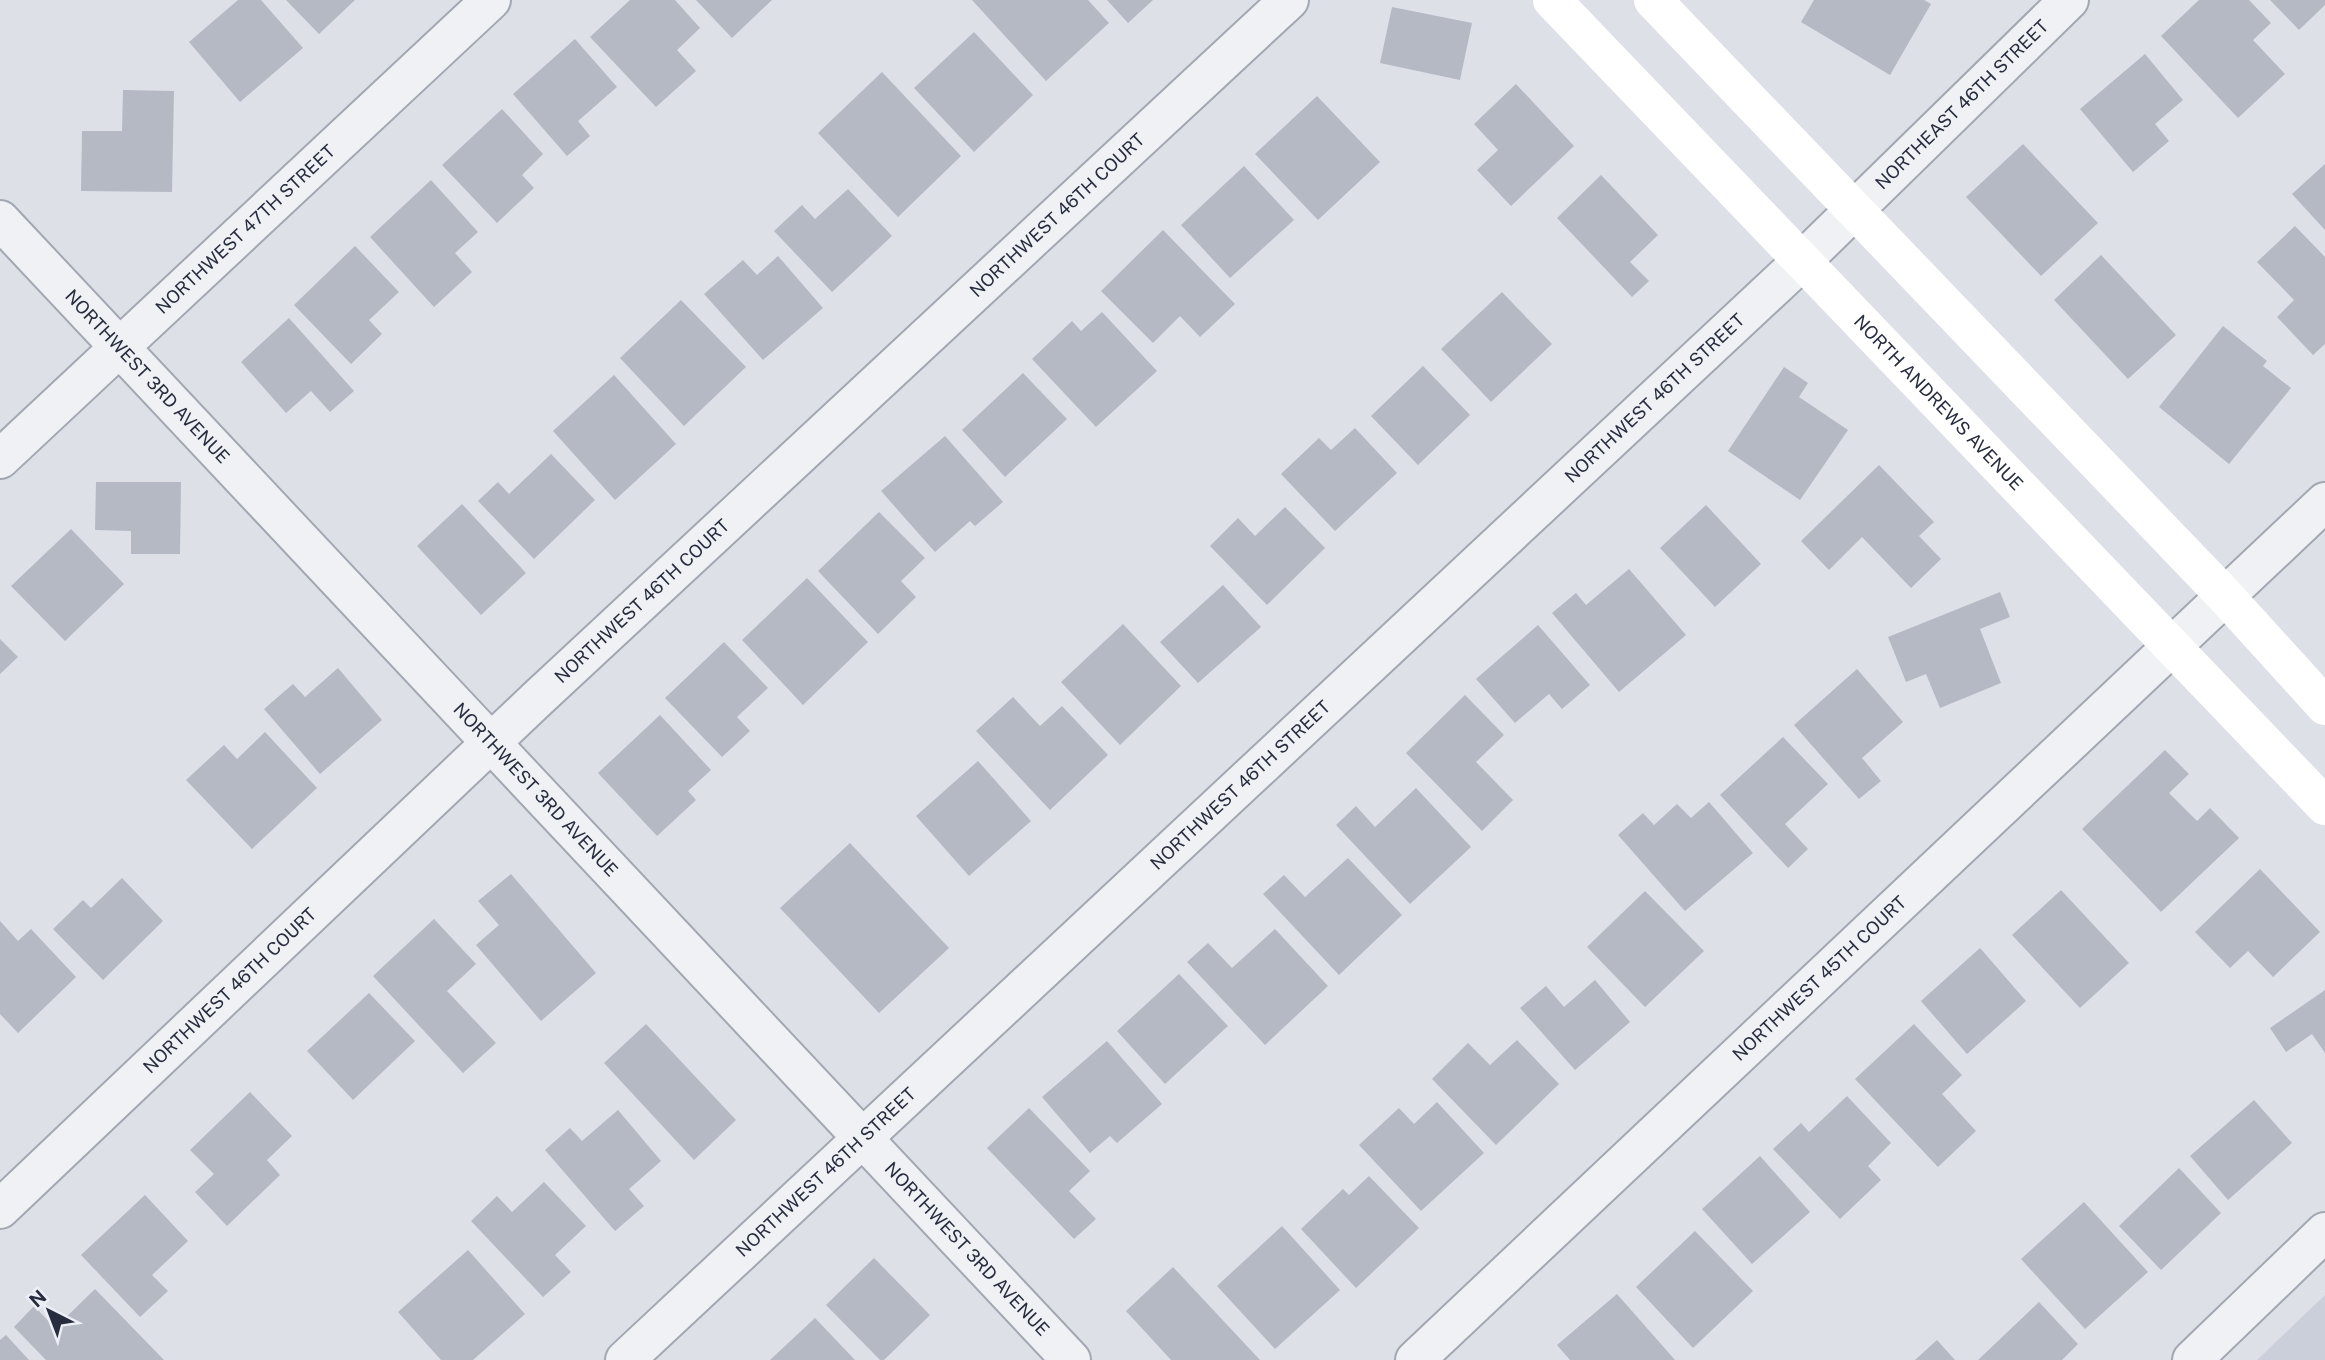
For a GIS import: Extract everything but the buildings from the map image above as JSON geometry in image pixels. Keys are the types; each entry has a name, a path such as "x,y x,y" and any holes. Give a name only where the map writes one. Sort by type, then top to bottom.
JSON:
{"main road":[{"name":"NORTH ANDREWS AVENUE","path":"1552,0 2325,806"},
{"path":"1653,0 2226,597 2325,706"}],"street":[{"name":"NORTHWEST 47TH STREET","path":"0,459 491,0"},
{"name":"NORTHWEST 46TH COURT","path":"0,1209 492,743 1289,0"},
{"name":"NORTHEAST 46TH STREET","path":"1854,208 2069,0"},
{"name":"NORTHWEST 46TH STREET","path":"625,1360 1802,261 1854,208"},
{"name":"NORTHWEST 3RD AVENUE","path":"0,220 1071,1360"},
{"name":"NORTHWEST 45TH COURT","path":"1415,1360 2325,502"},
{"path":"2192,1360 2325,1232"}],"shaded area":[{"path":"2325,1295 2325,1360 2257,1360"}]}
